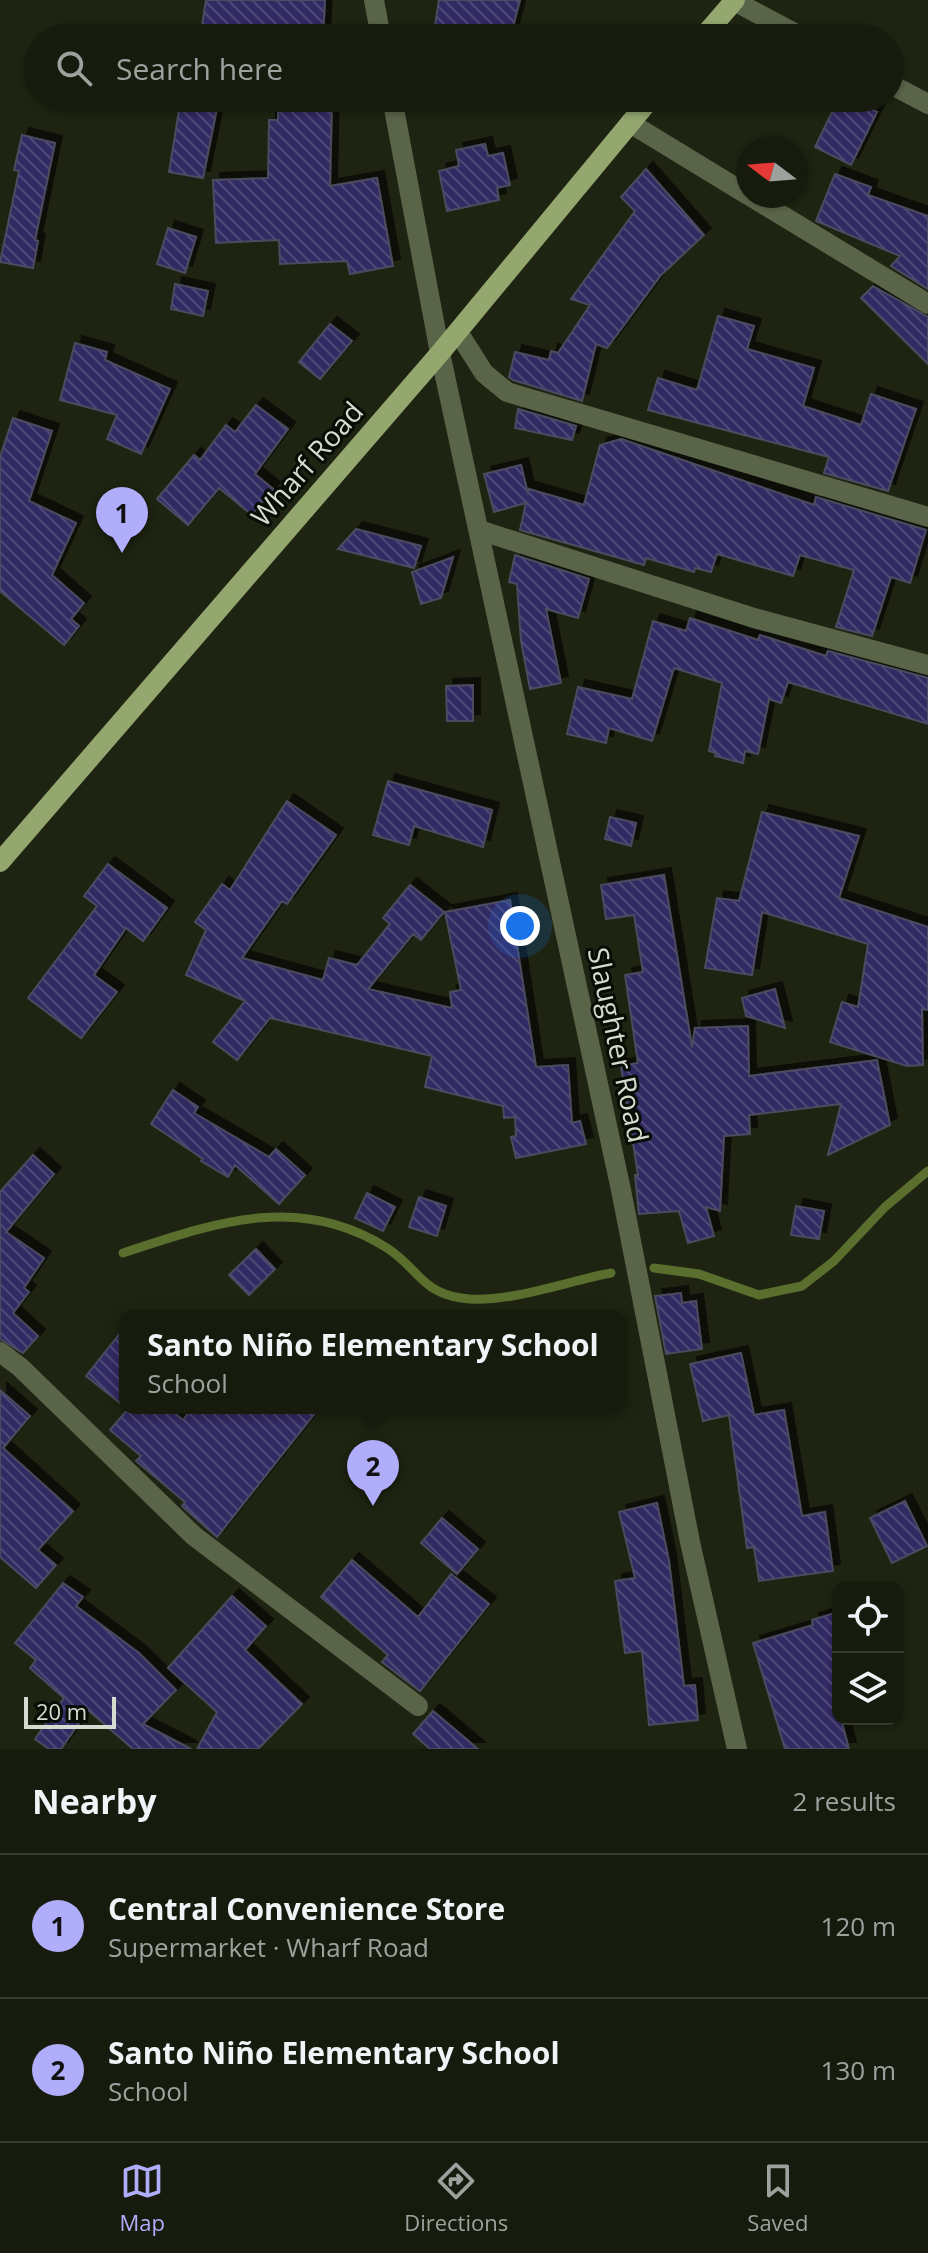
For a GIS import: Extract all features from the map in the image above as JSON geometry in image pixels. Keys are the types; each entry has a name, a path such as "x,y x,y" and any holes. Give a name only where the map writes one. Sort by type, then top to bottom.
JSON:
{"main road":[{"path":"714,24 734,0"},
{"name":"Wharf Road","path":"0,862 458,332 639,112"}],"street":[{"path":"374,0 378,24"},
{"path":"734,0 778,24"},
{"path":"904,91 928,104"},
{"name":"Slaughter Road","path":"395,112 440,353 737,1749"},
{"path":"630,123 736,187"},
{"path":"770,208 928,304"},
{"path":"458,332 484,373 507,392 928,517"},
{"path":"479,530 754,618 928,665"},
{"path":"0,1352 20,1367 194,1536 418,1706"}],"building":[{"path":"206,0 325,0 324,24 202,24"},
{"path":"439,0 520,0 514,24 435,24"},
{"path":"179,112 216,112 203,178 169,172"},
{"path":"278,112 332,112 330,186 377,178 393,266 350,274 347,261 280,264 279,240 216,243 213,180 268,178 269,120 278,120"},
{"path":"832,112 877,112 851,165 815,147"},
{"path":"22,135 55,143 35,240 38,241 33,268 0,262 19,171 14,170"},
{"path":"485,144 488,156 503,153 510,185 497,188 499,200 447,211 439,171 459,166 456,150"},
{"path":"646,169 704,235 661,275 607,348 596,344 582,401 513,380 509,377 515,352 549,360 551,351 558,353 590,305 571,299 635,211 621,197"},
{"path":"835,174 871,187 868,195 928,216 928,289 891,266 900,256 816,221"},
{"path":"168,228 196,237 185,273 157,264"},
{"path":"175,284 208,291 203,316 171,309"},
{"path":"873,286 928,317 928,364 861,298"},
{"path":"718,316 754,326 747,349 814,368 803,406 861,425 871,394 916,409 888,491 824,473 829,457 648,410 658,378 697,390"},
{"path":"330,324 352,341 320,379 299,362"},
{"path":"75,343 107,352 105,360 170,389 141,454 107,439 117,415 60,400"},
{"path":"256,405 288,429 255,474 273,489 252,515 219,488 188,525 157,499 194,455 200,460 226,425 235,432"},
{"path":"518,409 576,426 572,440 515,428"},
{"path":"13,418 52,431 29,501 76,523 52,575 84,603 71,619 79,626 64,645 0,591 0,457"},
{"path":"621,439 814,505 816,497 926,530 910,583 891,577 872,636 836,627 854,570 800,555 793,576 717,554 711,572 695,568 694,572 646,558 644,565 520,530 526,503 494,512 484,474 521,465 528,494 529,489 584,505 600,445"},
{"path":"356,529 421,546 414,568 338,549"},
{"path":"515,555 589,579 578,618 546,609 561,683 530,689 521,641 517,584 509,582"},
{"path":"453,557 441,598 421,604 412,572"},
{"path":"690,618 758,640 760,635 826,656 828,651 928,678 928,724 788,682 781,703 769,699 758,754 745,751 743,763 715,756 716,753 709,751 722,683 674,668 652,741 609,728 606,743 567,734 578,687 632,699 653,621 686,631"},
{"path":"473,685 473,721 447,721 446,686"},
{"path":"388,781 492,810 483,847 414,826 409,845 373,835"},
{"path":"287,801 336,835 287,904 282,901 242,958 323,980 329,958 357,965 390,924 383,918 410,885 444,912 421,940 413,934 368,989 452,1008 450,992 461,990 445,912 510,900 536,1067 568,1065 572,1123 580,1121 586,1144 516,1158 511,1137 516,1136 515,1117 504,1118 503,1106 425,1087 432,1056 270,1018 237,1060 213,1042 245,1001 186,975 206,930 195,922 222,884 230,890"},
{"path":"762,812 859,836 839,898 928,927 928,1010 922,1009 923,1065 907,1066 830,1042 842,1002 858,1007 868,944 762,912 752,975 705,968 717,898 739,901"},
{"path":"610,817 636,823 631,846 605,839"},
{"path":"108,864 167,908 143,941 126,928 94,975 117,992 81,1038 28,998 97,906 84,896"},
{"path":"664,875 692,1047 695,1028 748,1026 749,1076 877,1060 890,1125 828,1155 841,1104 749,1115 750,1134 724,1136 720,1211 706,1207 714,1236 688,1243 679,1211 639,1214 635,1175 638,1175 621,1066 638,1063 625,975 643,972 634,915 606,919 601,885"},
{"path":"775,989 785,1028 746,1016 742,998"},
{"path":"173,1090 198,1107 194,1113 269,1157 276,1149 305,1175 279,1204 235,1165 228,1177 201,1161 203,1159 151,1124"},
{"path":"33,1155 54,1174 6,1232 44,1258 24,1288 29,1292 13,1313 38,1336 23,1353 0,1339 0,1192"},
{"path":"367,1193 395,1207 383,1231 355,1218"},
{"path":"419,1197 446,1206 437,1236 409,1227"},
{"path":"796,1206 824,1211 819,1239 791,1235"},
{"path":"256,1249 275,1269 249,1295 229,1275"},
{"path":"681,1293 682,1303 696,1301 702,1349 666,1354 655,1296"},
{"path":"119,1335 119,1402 86,1376"},
{"path":"741,1353 754,1415 784,1410 802,1516 825,1512 833,1571 759,1581 754,1547 747,1548 729,1415 703,1421 690,1364"},
{"path":"0,1390 30,1416 3,1448 73,1511 38,1550 56,1565 36,1588 0,1557"},
{"path":"124,1414 176,1414 183,1420 188,1414 314,1414 217,1537 182,1506 185,1502 136,1461 141,1456 110,1430"},
{"path":"905,1501 927,1546 892,1563 870,1518"},
{"path":"657,1503 669,1561 684,1686 695,1685 698,1720 649,1725 642,1651 625,1653 615,1581 635,1578 619,1512"},
{"path":"442,1518 478,1549 457,1574 421,1543"},
{"path":"352,1560 418,1617 451,1574 489,1604 420,1691 382,1662 388,1655 321,1597"},
{"path":"63,1583 83,1597 76,1606 139,1653 176,1690 143,1724 191,1749 133,1749 88,1710 61,1749 49,1749 35,1739 64,1698 30,1668 36,1660 15,1643"},
{"path":"232,1596 266,1626 245,1650 302,1704 258,1749 197,1749 217,1712 168,1668"},
{"path":"832,1614 832,1725 843,1725 849,1749 785,1749 753,1643 813,1625 812,1620"},
{"path":"433,1711 478,1749 430,1749 413,1734"}],"waterway":[{"path":"654,1268 699,1274 759,1295 802,1286 834,1261 885,1207 928,1171"},
{"path":"123,1253 223,1223 289,1217 321,1221 354,1231 397,1255 428,1285 461,1298 516,1295 611,1273"}],"place":[{"name":"Central Convenience Store","path":"122,553"},
{"name":"Santo Niño Elementary School","path":"373,1506"}]}
